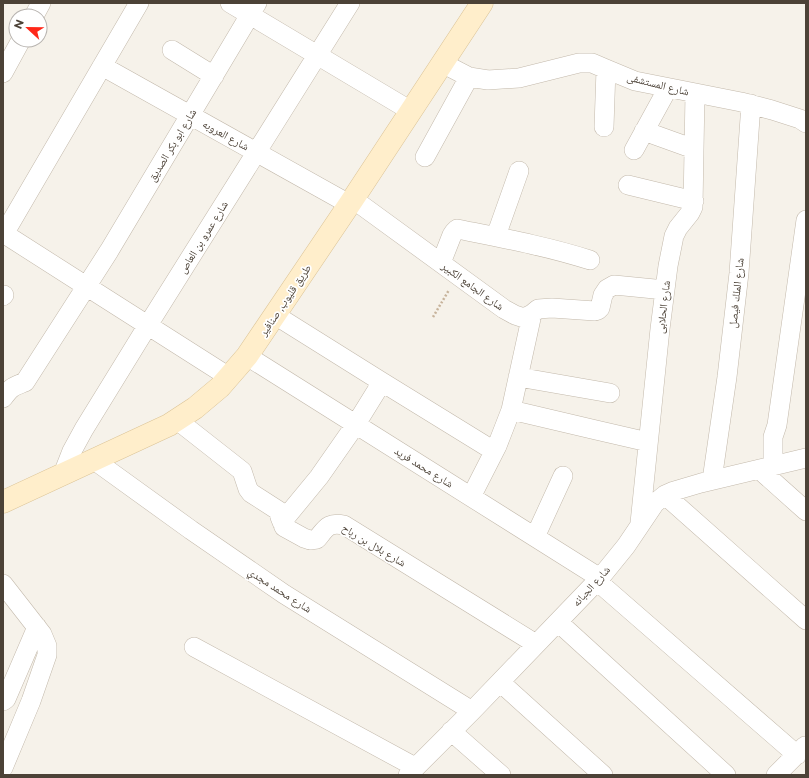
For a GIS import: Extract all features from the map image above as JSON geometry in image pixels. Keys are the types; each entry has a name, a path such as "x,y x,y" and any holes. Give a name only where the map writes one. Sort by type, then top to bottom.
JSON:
{"street":[{"path":"139,3 4,233 229,377"},
{"path":"230,3 253,9 318,55 411,111"},
{"name":"شارع عمرو بن العاص","path":"63,474 72,451 84,428 350,3"},
{"name":"طريق قليوب, صنافير","path":"3,502 169,425 196,408 220,387 247,356 275,315 482,3"},
{"name":"شارع ابو بكر الصديق","path":"3,398 8,390 25,382 108,251 253,9"},
{"path":"3,73 17,48"},
{"path":"172,50 214,76"},
{"name":"شارع المستشفى","path":"442,63 468,77 488,80 519,78 579,64 592,63 635,81 751,104 786,114 806,123"},
{"name":"شارع العروبه","path":"102,66 256,152 351,202"},
{"path":"604,127 606,68"},
{"path":"425,157 455,104 468,77"},
{"path":"634,150 668,88"},
{"name":"شارع الحلابى","path":"640,526 665,290 674,236 678,228 690,213 694,201 695,93"},
{"name":"شارع الملك فيصل","path":"712,480 727,376 739,273 751,104"},
{"path":"644,131 694,149"},
{"path":"496,236 519,171"},
{"path":"628,185 694,201"},
{"name":"شارع الجامع الكبير","path":"351,202 441,263 487,298 509,312 524,318 538,309 552,308 598,310 600,308 603,295 607,289 614,285 665,290"},
{"path":"806,220 777,425 766,467 806,511"},
{"path":"441,263 452,235 457,230 496,236 562,251 590,260"},
{"path":"471,497 494,451 511,410 532,314"},
{"path":"275,315 494,451"},
{"name":"شارع محمد فريد","path":"247,356 535,537 599,580 801,750"},
{"path":"518,377 610,393"},
{"path":"282,522 319,477 356,424 382,382"},
{"path":"511,410 648,442"},
{"name":"شارع بلال بن رباح","path":"177,420 242,471 248,489 251,493 279,511 284,527 310,540 317,539 329,525 335,523 344,526 536,644"},
{"name":"شارع الجبانه","path":"411,771 599,580 626,546 655,503 674,491 712,480 806,458"},
{"name":"شارع محمد مجدي","path":"94,460 191,530 284,594 472,710"},
{"path":"535,537 563,476"},
{"path":"666,495 806,620"},
{"path":"3,584 42,634 47,646 47,655 31,701 3,768"},
{"path":"558,622 726,775"},
{"path":"3,701 6,699 37,627"},
{"path":"194,647 411,771"},
{"path":"500,682 603,775"},
{"path":"451,731 501,775"},
{"path":"780,774 801,750"}],"path":[{"path":"433,317 458,276"}]}
